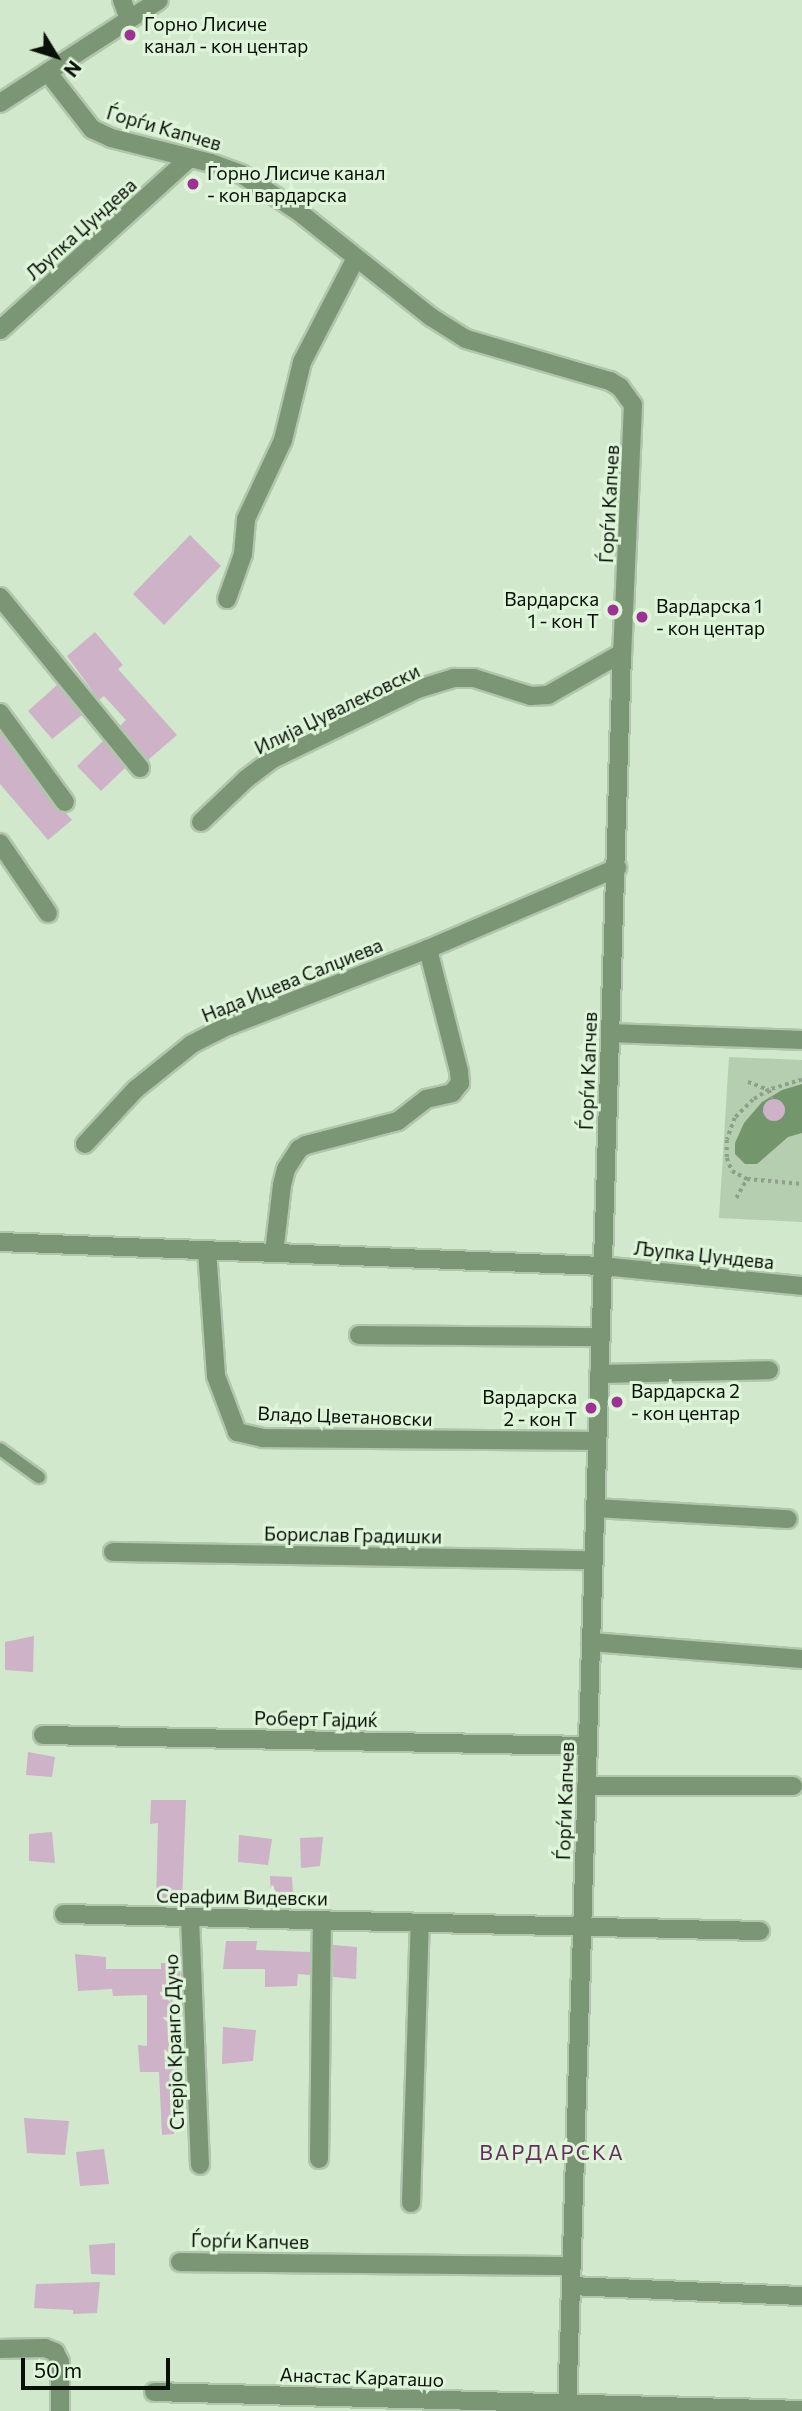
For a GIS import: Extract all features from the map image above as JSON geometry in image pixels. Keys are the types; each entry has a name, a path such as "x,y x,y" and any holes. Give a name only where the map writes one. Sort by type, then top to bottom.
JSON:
{"street":[{"path":"122,0 129,19"},
{"path":"0,103 159,0"},
{"name":"Ѓорѓи Капчев","path":"48,74 92,129 111,138 241,174 299,212 431,317 466,339 610,381 621,387 633,405 622,653 567,2407"},
{"name":"Љупка Џундева","path":"0,330 190,158"},
{"path":"227,599 243,554 246,519 283,440 302,362 356,258"},
{"path":"0,597 140,768"},
{"name":"Илија Џувалековски","path":"201,822 246,779 273,759 418,689 454,678 474,678 531,696 548,695 622,653"},
{"path":"0,713 65,802"},
{"path":"0,843 48,913"},
{"name":"Нада Ицева Салџиева","path":"85,1144 136,1089 192,1044 223,1028 428,949 617,868"},
{"path":"274,1253 282,1185 286,1170 299,1149 398,1121 426,1099 452,1093 460,1083 428,949"},
{"path":"611,1034 802,1040"},
{"path":"0,1242 602,1266"},
{"name":"Владо Цветановски","path":"207,1250 216,1376 237,1432 262,1438 597,1441"},
{"name":"Љупка Џундева","path":"602,1266 802,1286"},
{"path":"359,1335 600,1337"},
{"path":"599,1374 769,1370"},
{"path":"595,1508 788,1519"},
{"name":"Борислав Градишки","path":"113,1552 593,1560"},
{"path":"591,1643 802,1659"},
{"name":"Роберт Гајдиќ","path":"43,1735 588,1746"},
{"path":"586,1786 793,1786"},
{"name":"Серафим Видевски","path":"64,1914 760,1931"},
{"name":"Стерјо Кранго Дучо","path":"190,1917 200,2165"},
{"path":"319,2159 322,1920"},
{"path":"411,2203 420,1923"},
{"name":"Ѓорѓи Капчев","path":"180,2262 572,2266"},
{"path":"571,2286 802,2296"},
{"path":"0,2349 45,2348 55,2352 60,2362 60,2411"},
{"name":"Анастас Караташо","path":"155,2392 567,2407 802,2410"}],"lane":[{"path":"0,1449 39,1478"}],"path":[{"path":"802,1080 769,1090 735,1118 727,1140 727,1158 732,1171 747,1179 802,1184"},
{"path":"748,1082 769,1090"},
{"path":"769,1090 772,1100"},
{"path":"736,1198 747,1179"}],"shaded area":[{"path":"729,1057 802,1060 802,1222 719,1218"},
{"path":"802,1084 802,1133 788,1137 757,1164 745,1164 735,1154 735,1143 744,1123 762,1102 782,1090"}],"building":[{"path":"190,535 221,566 164,625 133,594"},
{"path":"95,632 123,665 118,669 177,735 148,760 120,726 126,720 104,696 99,700 67,656"},
{"path":"57,685 82,715 52,739 28,711"},
{"path":"0,732 56,809 66,813 72,820 48,840 0,784"},
{"path":"103,741 125,768 101,791 77,766"},
{"path":"774,1099 784,1106 785,1110 778,1120 774,1121 764,1114 763,1110 770,1100"},
{"path":"34,1636 33,1672 5,1670 5,1642"},
{"path":"28,1752 55,1757 52,1777 26,1775"},
{"path":"151,1800 186,1800 182,1903 156,1903 158,1823 150,1824"},
{"path":"52,1832 55,1863 29,1861 29,1834"},
{"path":"239,1835 272,1839 268,1865 238,1862"},
{"path":"323,1837 320,1866 301,1868 300,1838"},
{"path":"270,1876 292,1877 294,1908 272,1908"},
{"path":"226,1941 257,1941 256,1950 310,1952 310,1975 298,1974 297,1986 265,1987 265,1969 223,1969"},
{"path":"333,1945 357,1947 356,1979 333,1977"},
{"path":"75,1954 106,1957 106,1969 161,1969 161,1963 181,1964 179,1997 173,1997 169,2048 180,2049 179,2072 175,2072 174,2134 162,2135 159,2072 140,2072 138,2045 147,2046 147,1995 113,1996 112,1989 78,1991"},
{"path":"223,2027 256,2030 253,2061 222,2064"},
{"path":"24,2118 69,2121 65,2155 27,2153"},
{"path":"104,2149 109,2184 80,2186 76,2152"},
{"path":"115,2243 115,2275 91,2274 89,2245"},
{"path":"100,2282 97,2313 73,2314 73,2310 34,2308 36,2284"}],"place":[{"name":"Горно Лисиче канал - кон центар","path":"130,35"},
{"name":"Горно Лисиче канал - кон вардарска","path":"193,184"},
{"name":"Вардарска 1 - кон Т","path":"613,610"},
{"name":"Вардарска 1 - кон центар","path":"642,617"},
{"name":"Вардарска 2 - кон центар","path":"617,1402"},
{"name":"Вардарска 2 - кон Т","path":"591,1408"}],"district":[{"name":"ВАРДАРСКА","path":"552,2152"}]}
